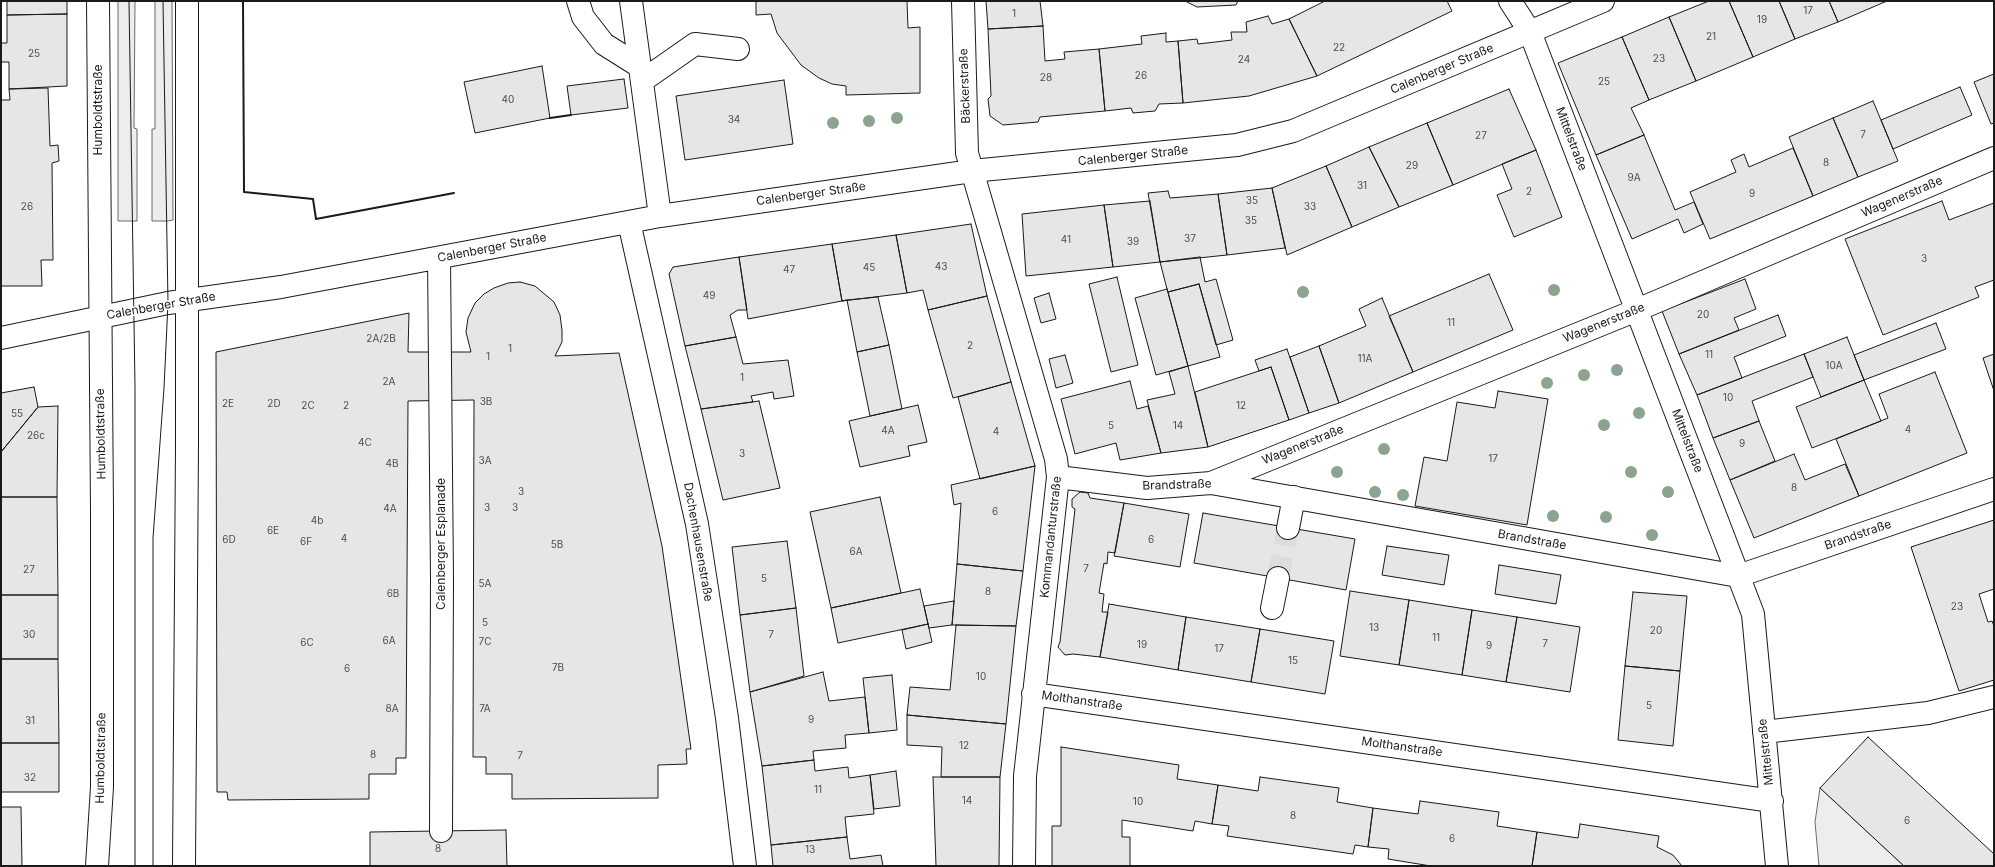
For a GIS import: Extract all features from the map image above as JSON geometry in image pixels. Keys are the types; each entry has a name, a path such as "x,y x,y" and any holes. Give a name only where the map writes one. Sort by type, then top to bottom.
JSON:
{"street":[{"name":"Humboldtstraße","path":"97,866 102,787 102,512 99,317 98,1"},
{"path":"184,866 187,1"},
{"path":"578,1 583,16 604,44 640,74"},
{"path":"631,1 660,216"},
{"name":"Bäckerstraße","path":"963,1 968,153 972,171"},
{"name":"Mittelstraße","path":"1510,1 1530,32 1753,614 1777,866"},
{"name":"Calenberger Straße","path":"1,338 168,302 187,301 242,293 439,258 660,216 972,171 1237,145 1293,131 1603,1"},
{"path":"640,74 695,44 738,49"},
{"name":"Wagenerstraße","path":"1210,483 1637,310 1994,158"},
{"name":"Kommandanturstraße","path":"972,171 1056,458 1058,477 1025,776 1024,866"},
{"name":"Dachenhausenstraße","path":"629,222 697,524 727,718 746,866"},
{"name":"Calenberger Esplanade","path":"439,258 442,578 441,831"},
{"name":"Brandstraße","path":"1058,477 1147,488 1210,483 1738,576 1994,489"},
{"path":"1288,528 1294,497"},
{"path":"1272,608 1278,578"},
{"name":"Molthanstraße","path":"1033,694 1772,801"},
{"path":"1764,732 1928,714 1994,697"}],"shaded area":[{"path":"118,1 135,1 134,128 137,129 137,221 118,221"},
{"path":"155,1 172,1 173,220 168,221 152,221 152,129 155,129"},
{"path":"1820,788 1904,866 1819,866 1815,822"}],"building":[{"path":"7,1 67,1 67,14 7,15"},
{"path":"756,1 907,1 908,28 920,27 920,93 846,95 846,86 832,84 819,78 801,65 777,33 771,14 756,15"},
{"path":"986,1 1040,1 1043,26 988,29"},
{"path":"1185,1 1238,1 1236,5 1197,7"},
{"path":"1325,1 1447,1 1452,11 1317,76 1289,19"},
{"path":"1709,1 1729,1 1753,57 1696,81 1669,17"},
{"path":"1729,1 1779,1 1795,39 1753,57"},
{"path":"1779,1 1829,1 1838,22 1795,39"},
{"path":"1829,1 1887,1 1838,22"},
{"path":"67,14 67,86 9,89 9,62 1,62 1,43 7,43 7,15"},
{"path":"1268,16 1272,24 1289,19 1317,76 1249,96 1183,103 1178,41 1197,39 1198,44 1232,40 1231,32 1247,32 1246,22"},
{"path":"1669,17 1696,81 1649,100 1622,37"},
{"path":"1043,26 1045,61 1065,59 1064,52 1099,49 1105,111 1040,117 1038,122 1003,125 990,116 988,99 991,96 988,29"},
{"path":"1166,33 1166,42 1178,41 1183,103 1159,104 1155,111 1133,113 1131,108 1105,111 1099,49 1142,44 1141,36"},
{"path":"1622,37 1649,100 1631,108 1644,135 1596,155 1558,63"},
{"path":"542,66 550,118 475,133 464,82"},
{"path":"1994,74 1994,123 1991,124 1974,82"},
{"path":"624,79 628,108 571,115 567,86"},
{"path":"784,80 793,144 685,160 676,96"},
{"path":"1960,87 1972,115 1893,149 1881,120"},
{"path":"48,88 50,146 58,145 59,161 52,163 53,260 41,260 42,286 1,286 1,100 10,100 9,89"},
{"path":"1509,89 1536,150 1453,185 1427,123"},
{"path":"1873,101 1898,161 1858,177 1833,118"},
{"path":"1833,118 1858,177 1813,196 1789,137"},
{"path":"1427,123 1453,185 1399,207 1369,147"},
{"path":"1644,135 1675,210 1694,202 1703,224 1684,233 1678,219 1632,239 1596,155"},
{"path":"1369,147 1399,207 1352,227 1326,166"},
{"path":"1793,148 1813,196 1710,239 1690,192 1736,172 1731,160 1744,154 1749,167"},
{"path":"1536,150 1562,217 1514,237 1497,195 1512,189 1502,164"},
{"path":"1326,166 1352,227 1287,255 1272,188"},
{"path":"1272,188 1285,248 1227,255 1218,194"},
{"path":"1168,191 1170,198 1218,194 1227,255 1160,262 1148,193"},
{"path":"1150,201 1160,262 1113,267 1104,205"},
{"path":"1942,201 1949,220 1994,203 1994,280 1975,287 1979,297 1883,335 1845,239"},
{"path":"1104,205 1113,267 1026,276 1022,214"},
{"path":"971,224 987,296 928,310 923,290 907,293 896,235"},
{"path":"896,235 907,293 842,301 832,244"},
{"path":"832,244 842,301 748,319 739,257"},
{"path":"739,257 747,310 738,310 730,315 736,337 685,346 669,274 673,267"},
{"path":"1200,257 1205,282 1216,279 1233,340 1216,345 1199,284 1168,292 1160,262"},
{"path":"1489,274 1513,330 1413,372 1389,316"},
{"path":"1117,277 1138,365 1111,372 1089,284"},
{"path":"1745,279 1756,309 1734,318 1739,330 1679,354 1662,311"},
{"path":"520,282 535,286 554,302 560,315 562,330 562,342 555,356 619,353 662,546 691,749 686,749 687,764 658,765 658,798 512,799 512,774 486,774 486,757 473,757 474,400 408,401 406,758 396,758 396,774 369,774 369,799 228,800 227,792 217,792 216,352 409,313 408,352 471,352 466,332 468,318 475,303 484,294 494,288 508,283"},
{"path":"1199,284 1220,357 1188,366 1168,292"},
{"path":"1167,289 1188,366 1156,375 1135,298"},
{"path":"1049,293 1056,319 1041,323 1034,298"},
{"path":"987,296 1011,382 953,398 928,310"},
{"path":"878,297 889,345 857,352 847,300"},
{"path":"1382,298 1413,372 1339,403 1319,346 1366,326 1359,309"},
{"path":"1778,315 1786,336 1734,357 1742,378 1697,395 1679,354"},
{"path":"1936,323 1946,349 1864,380 1854,355"},
{"path":"736,337 743,364 788,360 794,396 774,399 773,392 751,396 753,402 701,409 685,346"},
{"path":"1847,337 1864,380 1821,397 1804,354"},
{"path":"889,345 902,409 870,416 857,352"},
{"path":"1319,346 1339,403 1309,413 1290,357"},
{"path":"1287,349 1309,413 1289,420 1271,367 1259,371 1255,360"},
{"path":"1804,354 1813,377 1752,401 1759,421 1713,438 1697,395"},
{"path":"1994,354 1994,391 1983,358"},
{"path":"1065,355 1073,383 1056,388 1049,359"},
{"path":"1188,366 1208,447 1161,453 1147,400 1175,394 1169,372"},
{"path":"1271,367 1289,420 1208,447 1195,392"},
{"path":"1935,372 1967,453 1859,496 1836,439 1888,418 1879,394"},
{"path":"1864,380 1881,421 1812,448 1796,407"},
{"path":"1130,381 1137,409 1148,406 1161,453 1120,460 1116,443 1075,454 1061,399"},
{"path":"1011,382 1035,466 980,479 958,397"},
{"path":"34,387 38,407 1,452 1,393"},
{"path":"1498,391 1548,399 1527,525 1415,506 1424,457 1447,461 1457,402 1495,408"},
{"path":"759,401 780,488 723,500 701,409"},
{"path":"918,405 927,442 908,446 910,456 860,467 849,421"},
{"path":"58,406 57,497 1,497 1,452 38,407"},
{"path":"1759,421 1775,461 1730,480 1713,438"},
{"path":"1794,454 1805,480 1845,464 1859,496 1754,538 1730,480"},
{"path":"1035,466 1023,571 957,564 961,503 954,505 951,485"},
{"path":"1080,492 1088,493 1090,498 1124,503 1115,553 1108,552 1107,564 1104,563 1099,593 1104,594 1102,612 1108,612 1100,657 1073,654 1065,655 1058,647 1060,642 1075,509 1072,507 1072,499"},
{"path":"1,497 57,497 58,595 1,595"},
{"path":"880,497 901,593 831,608 810,512"},
{"path":"1124,503 1189,514 1180,567 1114,556"},
{"path":"1203,513 1355,539 1346,590 1194,563"},
{"path":"1994,520 1994,589 1979,594 1988,622 1992,621 1994,626 1994,680 1959,691 1911,547"},
{"path":"787,541 796,608 740,615 732,547"},
{"path":"1387,546 1449,555 1444,585 1382,575"},
{"path":"957,564 1023,571 1016,626 952,625"},
{"path":"1499,565 1561,575 1556,604 1495,594"},
{"path":"920,589 928,624 838,643 831,608"},
{"path":"1350,591 1409,600 1399,665 1340,656"},
{"path":"1633,592 1687,596 1680,671 1625,666"},
{"path":"1,595 58,595 58,659 1,659"},
{"path":"1409,600 1472,610 1462,675 1399,665"},
{"path":"954,601 952,625 929,628 924,606"},
{"path":"1109,604 1186,617 1178,670 1100,657"},
{"path":"796,608 804,676 750,692 740,615"},
{"path":"1472,610 1517,617 1506,682 1462,675"},
{"path":"1186,617 1260,629 1251,682 1178,670"},
{"path":"1517,617 1580,627 1570,692 1506,682"},
{"path":"928,624 932,642 906,649 902,630"},
{"path":"956,625 1016,626 1006,724 907,715 910,687 950,690"},
{"path":"1260,629 1334,641 1325,694 1251,682"},
{"path":"1,659 58,659 59,743 1,743"},
{"path":"1625,666 1680,671 1673,746 1618,740"},
{"path":"823,672 829,701 865,697 869,733 845,735 846,748 813,751 814,760 762,766 750,692"},
{"path":"892,675 897,730 869,733 863,678"},
{"path":"907,715 1006,724 1000,777 941,777 942,747 907,745"},
{"path":"1868,737 1994,854 1994,866 1904,866 1820,788"},
{"path":"1,743 59,743 59,792 1,792"},
{"path":"1061,747 1179,765 1177,779 1218,785 1212,824 1195,821 1193,831 1122,820 1122,837 1130,837 1130,866 1052,866 1052,826 1061,826"},
{"path":"814,760 815,771 848,767 849,778 870,775 874,814 845,817 847,837 771,845 762,766"},
{"path":"896,771 900,806 874,809 870,775"},
{"path":"933,777 1000,777 999,866 936,866"},
{"path":"1260,777 1339,788 1337,802 1373,808 1368,847 1355,845 1353,854 1227,836 1229,826 1212,824 1218,785 1258,791"},
{"path":"1420,801 1499,812 1497,826 1537,832 1532,866 1431,866 1388,859 1389,849 1368,847 1373,808 1418,814"},
{"path":"1,807 21,807 22,866 1,866"},
{"path":"1580,824 1659,836 1657,847 1673,855 1682,866 1532,866 1537,832 1578,838"},
{"path":"506,830 507,866 370,866 370,832"},
{"path":"847,837 850,859 881,855 883,866 773,866 771,845"}],"tunnel":[{"path":"1278,578 1288,528"}],"tram line":[{"path":"129,1 135,386 135,866"},
{"path":"153,866 153,538 164,388 168,303 163,1"}],"wall":[{"path":"243,1 244,192 313,199 316,219 454,193"},
{"path":"550,118 571,115"}]}
